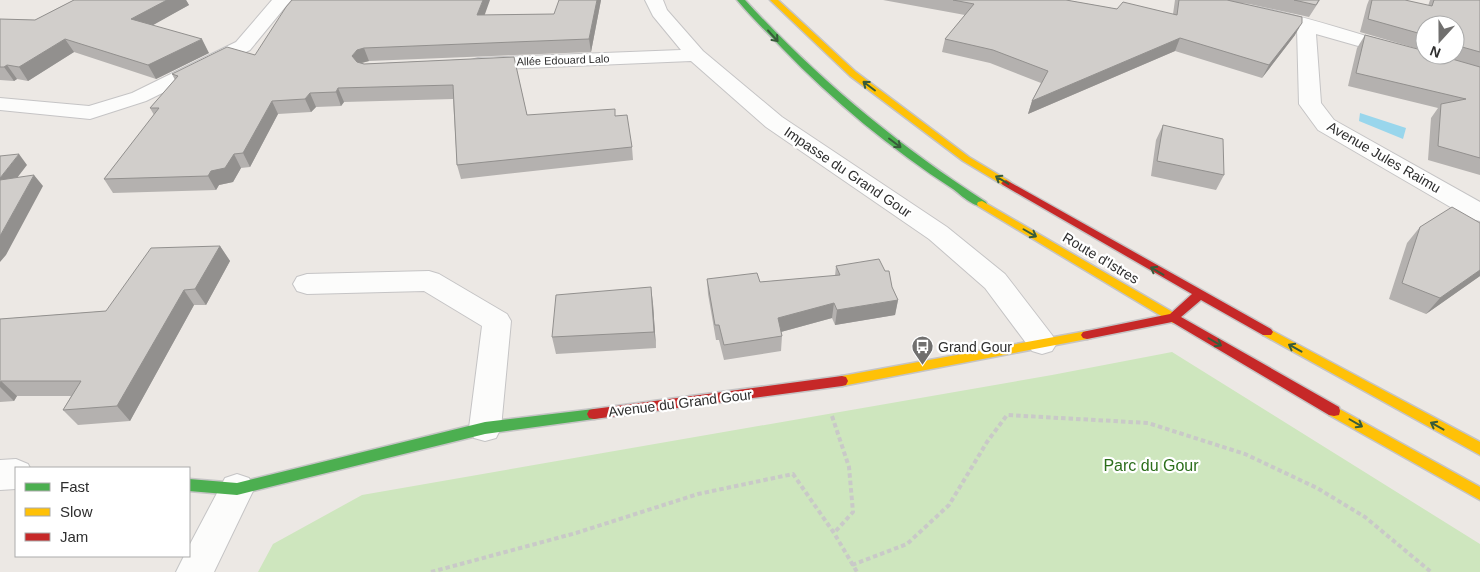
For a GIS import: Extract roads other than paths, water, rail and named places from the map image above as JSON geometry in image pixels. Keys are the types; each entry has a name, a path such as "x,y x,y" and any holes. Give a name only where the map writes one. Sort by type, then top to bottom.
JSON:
{"main road":[{"name":"Route d'Istres","path":"741,0 785,49 832,93 942,178 1012,223 1173,318 1480,494"},
{"name":"Route d'Istres","path":"774,0 853,74 966,158 1199,296 1480,449"},
{"path":"1173,318 1199,296"},
{"name":"Avenue du Grand Gour","path":"190,485 237,489 485,428 821,385 1173,318"}],"street":[{"path":"0,104 90,113 139,96 243,46 282,0"},
{"name":"Impasse du Grand Gour","path":"654,0 659,12 696,55 774,122 938,234 995,281 1042,343"},
{"path":"1200,0 1306,25 1415,56"},
{"name":"Avenue Jules Raimu","path":"1306,25 1310,104 1326,125 1480,213"},
{"name":"Allée Edouard Lalo","path":"459,65 696,55"},
{"path":"307,284 429,281 496,321 485,428"},
{"path":"0,475 15,474"},
{"path":"195,572 237,489"}],"water":[{"path":"1360,113 1406,128 1403,139 1359,121"}],"place":[{"name":"Grand Gour","path":"922,366"}],"park label":[{"name":"Parc du Gour","path":"1151,465"}]}
